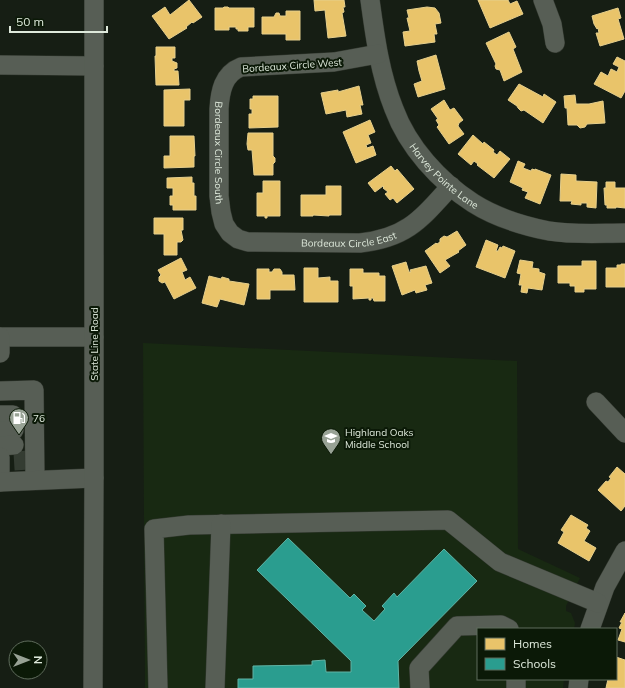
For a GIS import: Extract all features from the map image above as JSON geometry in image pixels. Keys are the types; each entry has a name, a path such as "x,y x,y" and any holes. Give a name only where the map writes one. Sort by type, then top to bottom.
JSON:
{"street":[{"name":"State Line Road","path":"93,688 94,0"},
{"name":"Harvey Pointe Lane","path":"370,0 384,83 392,104 405,132 419,153 451,186 473,203 532,227 565,233 625,233"},
{"path":"542,0 552,24 555,43"},
{"name":"Bordeaux Circle West","path":"230,73 241,68 334,62 378,54"},
{"path":"0,65 94,66"},
{"name":"Bordeaux Circle South","path":"230,73 222,85 219,110 219,196 224,224 230,233"},
{"name":"Bordeaux Circle East","path":"230,233 238,239 248,242 360,243 376,241 390,237 415,223 451,186"},
{"path":"0,353 0,337 94,336"},
{"path":"0,391 34,390 0,482 94,478"},
{"path":"596,402 625,433"},
{"path":"16,438 35,480"},
{"path":"158,688 154,529 189,524 448,520 500,562 598,604"},
{"path":"215,688 221,524"},
{"path":"590,628 605,587 625,551"},
{"path":"420,688 420,668 457,626 501,625 507,628"}],"shaded area":[{"name":"Highland Oaks Middle School","path":"143,343 517,361 518,549 580,578 566,606 566,611 571,613 575,623 574,628 477,628 477,680 564,680 563,688 145,688"}],"building: Homes":[{"path":"189,0 202,17 193,23 192,22 186,27 187,28 169,39 152,16 165,7 170,15"},
{"path":"314,0 344,0 345,7 343,7 344,12 342,13 346,36 328,38 325,10 315,11"},
{"path":"478,0 508,0 510,4 517,1 523,14 490,28"},
{"path":"427,7 435,8 439,13 441,23 435,24 437,34 434,34 435,42 405,46 403,32 410,31 407,10"},
{"path":"215,8 254,8 254,27 248,27 248,31 238,31 236,27 229,27 229,30 215,30"},
{"path":"618,8 621,18 618,19 624,39 600,46 596,33 599,33 598,28 597,29 594,24 592,16"},
{"path":"286,11 300,11 300,40 286,40 286,34 262,34 262,17 274,17 276,13 279,13 280,16 286,16"},
{"path":"509,32 516,47 513,49 522,72 504,81 500,70 496,69 496,64 486,43"},
{"path":"156,47 175,47 175,58 172,58 172,61 177,63 177,68 174,69 174,71 178,71 179,85 156,85"},
{"path":"436,55 445,89 418,97 414,84 422,81 417,61"},
{"path":"617,57 625,61 625,91 621,98 594,84 601,72 608,76 611,69 617,72 619,67 613,64"},
{"path":"519,84 543,97 544,94 556,102 543,123 524,110 521,111 517,106 508,100"},
{"path":"359,86 363,105 360,105 362,114 347,117 346,110 326,114 321,93 338,90 338,92"},
{"path":"190,89 190,100 184,100 184,126 164,126 164,90"},
{"path":"575,95 576,104 589,104 603,101 605,123 587,124 585,127 580,128 577,125 568,125 567,108 565,108 564,96"},
{"path":"253,96 278,96 278,127 249,128 249,114 252,114 252,109 250,109 250,99 253,99"},
{"path":"444,100 450,110 454,108 463,120 458,126 464,134 449,144 437,127 439,125 436,120 438,119 431,109"},
{"path":"370,120 375,132 368,135 371,143 366,145 367,148 373,146 376,155 356,163 343,132"},
{"path":"248,133 273,133 273,156 275,158 275,162 273,164 273,175 254,175 252,150 248,150 247,144"},
{"path":"473,135 483,144 484,142 494,150 493,152 497,155 500,151 510,159 494,178 474,161 471,165 458,154"},
{"path":"170,136 194,136 194,167 164,168 164,156 170,156"},
{"path":"518,161 525,164 523,168 531,171 532,169 535,169 551,175 540,204 525,198 528,192 510,182"},
{"path":"391,166 395,171 397,169 414,189 397,203 393,198 390,200 385,194 388,192 383,188 383,186 375,192 368,183"},
{"path":"561,174 576,175 576,181 597,182 596,208 587,207 587,203 581,203 581,205 571,204 572,201 560,201"},
{"path":"192,177 192,183 194,183 194,196 196,196 196,210 173,210 173,205 170,205 170,196 173,196 173,188 167,188 167,178"},
{"path":"263,181 280,181 280,216 267,216 267,218 265,218 265,216 257,216 257,193 263,193"},
{"path":"606,182 615,182 615,188 625,188 625,208 607,208 607,205 605,205 604,188 606,188"},
{"path":"326,186 341,186 341,215 301,216 301,195 326,195"},
{"path":"154,218 183,218 183,230 181,230 183,240 181,242 177,242 177,255 164,255 164,234 154,234"},
{"path":"457,231 466,245 458,251 459,252 445,260 450,266 440,273 425,251 436,243 437,244 440,242 440,239 444,236 447,237"},
{"path":"486,240 498,245 496,251 503,246 515,251 505,278 476,267"},
{"path":"181,258 187,270 182,272 185,280 190,277 196,288 174,299 165,282 162,283 159,281 159,277 161,275 158,270"},
{"path":"520,260 533,262 532,268 539,269 539,272 545,274 542,290 528,288 527,293 521,292 522,285 519,285 521,274 517,273"},
{"path":"582,261 596,261 596,289 584,289 584,292 575,292 575,286 570,286 570,283 558,283 558,266 582,266"},
{"path":"406,262 409,272 411,272 410,270 426,266 432,283 425,285 427,290 416,293 415,290 402,295 392,266"},
{"path":"625,264 625,287 606,287 606,268 617,268 617,265"},
{"path":"304,268 318,268 318,278 330,277 330,281 338,281 338,302 304,302"},
{"path":"257,269 269,269 269,272 272,272 274,269 280,269 282,275 294,275 295,290 270,290 270,299 257,299"},
{"path":"350,269 363,269 363,273 379,273 379,276 385,276 385,301 374,301 373,298 371,298 371,300 369,300 369,298 353,299 353,286 350,286"},
{"path":"209,276 221,279 222,277 229,279 229,281 249,284 244,305 220,299 217,307 202,303"},
{"path":"617,467 625,474 625,506 621,511 598,490 606,481 608,482 611,478 609,477"},
{"path":"571,515 588,525 586,528 590,531 584,541 596,548 589,561 558,543 564,532 561,530"},
{"path":"625,613 625,642 618,640 622,629 619,628 622,622 620,622"},
{"path":"617,657 625,660 625,688 606,688 608,680 617,680"}],"building: Schools":[{"path":"288,538 350,598 354,594 366,606 362,610 374,621 385,609 382,606 394,593 397,597 444,549 477,581 398,661 399,688 238,688 238,679 253,679 253,666 312,665 312,661 325,660 326,672 351,672 351,661 257,570"}],"tunnel":[{"path":"14,461 29,460"}],"place":[{"name":"76","path":"19,435"},
{"name":"Highland Oaks Middle School","path":"331,455"}]}
